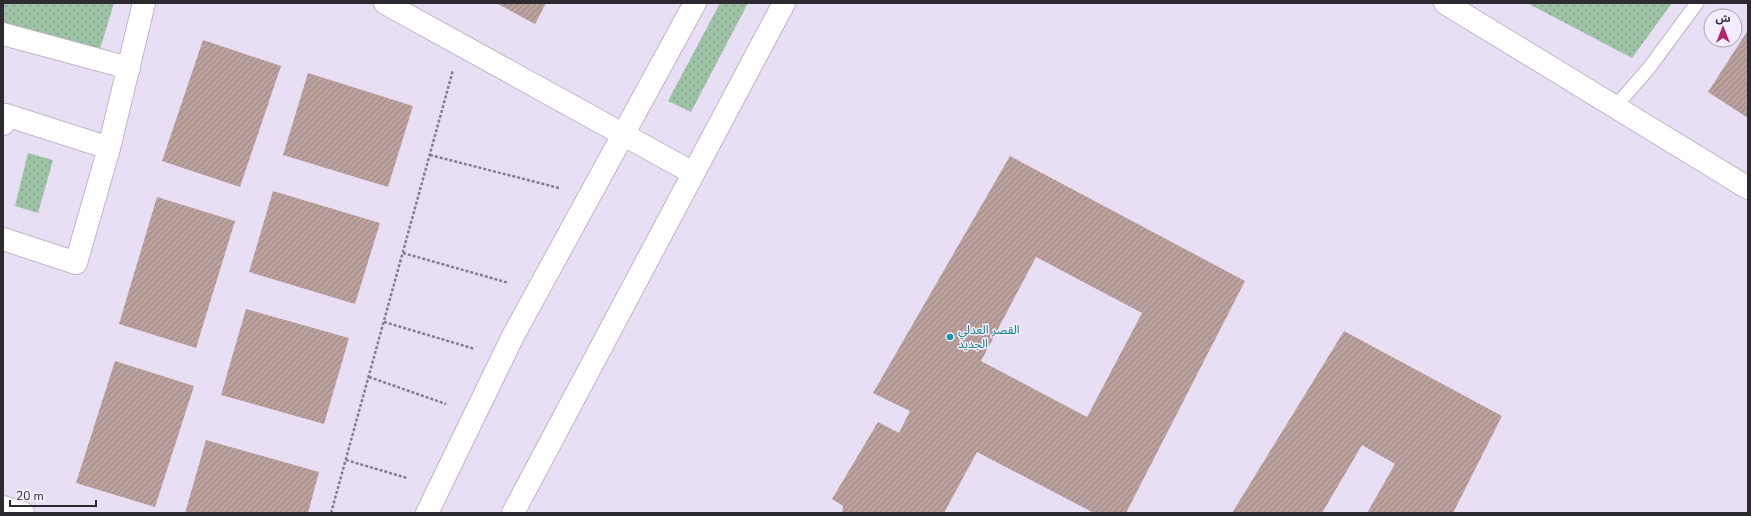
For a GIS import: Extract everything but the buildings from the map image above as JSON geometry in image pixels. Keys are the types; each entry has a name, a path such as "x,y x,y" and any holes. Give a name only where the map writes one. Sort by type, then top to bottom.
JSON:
{"street":[{"path":"3,239 76,263 109,148 144,3"},
{"path":"385,3 693,173"},
{"path":"427,513 513,336 695,3"},
{"path":"513,513 784,3"},
{"path":"1445,3 1748,188"},
{"path":"3,34 129,68"},
{"path":"3,124 6,115 109,148"},
{"path":"3,507 23,513"}],"lane":[{"path":"1615,107 1649,68 1697,3"}],"path":[{"path":"331,513 460,45"},
{"path":"430,155 559,188"},
{"path":"403,253 509,283"},
{"path":"384,322 475,350"},
{"path":"369,377 446,404"},
{"path":"346,460 407,478"}],"green space":[{"path":"3,3 114,3 96,62 3,36"},
{"path":"720,3 748,3 691,112 668,101"},
{"path":"1527,3 1672,3 1632,58"},
{"path":"28,153 53,160 38,213 15,206"}],"place":[{"name":"القصر العدلي الجديد","path":"950,337"}]}
